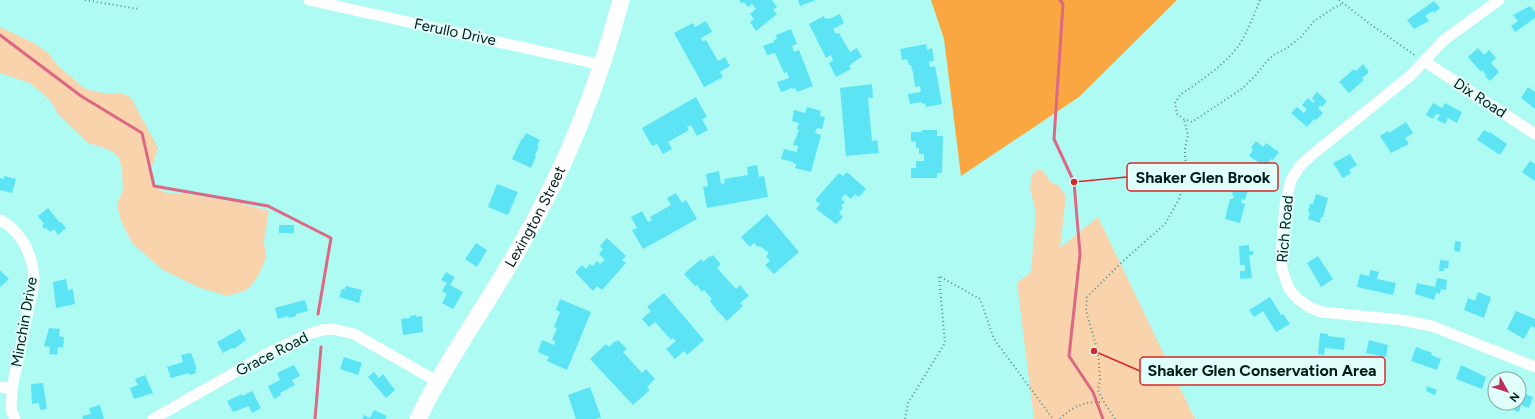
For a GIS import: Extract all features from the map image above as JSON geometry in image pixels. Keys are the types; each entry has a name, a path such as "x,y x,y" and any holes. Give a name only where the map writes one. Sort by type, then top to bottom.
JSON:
{"main road":[{"name":"Lexington Street","path":"418,419 438,382 504,275 543,205 574,139 602,65 621,0"}],"street":[{"name":"Ferullo Drive","path":"309,0 602,65"},
{"name":"Rich Road","path":"1499,0 1444,40 1410,76 1306,159 1296,173 1288,189 1285,206 1281,256 1283,276 1289,289 1298,299 1316,310 1329,313 1422,323 1535,367"},
{"name":"Dix Road","path":"1424,61 1535,134"},
{"name":"Minchin Drive","path":"0,220 11,227 21,238 28,250 34,269 33,289 12,389 12,409 15,419"},
{"name":"Grace Road","path":"153,419 274,350 302,337 322,330 340,330 354,334 438,382"},
{"path":"0,387 12,389"}],"path":[{"path":"85,0 138,9"},
{"path":"1260,0 1252,20 1238,45 1225,60 1180,95 1175,103 1177,114 1184,119 1192,122 1243,88 1267,61 1301,37 1313,22 1344,3"},
{"path":"1339,0 1370,24 1424,61"},
{"path":"1115,419 1098,390 1100,379 1098,352 1086,311 1087,297 1122,262 1165,224 1179,198 1188,166 1185,159 1185,149 1188,134 1184,119"},
{"path":"904,419 908,403 945,344 939,276 980,299 994,339 1053,419"},
{"path":"1060,419 1065,413 1077,406 1090,402 1104,402"}],"shaded area":[{"path":"931,0 1177,0 1079,97 961,176 944,39"},
{"path":"0,27 34,43 49,54 57,65 85,89 102,93 124,94 131,98 158,148 151,169 151,180 160,190 167,193 186,194 240,203 269,211 264,241 266,258 258,276 251,286 244,291 227,296 198,287 163,270 132,243 121,221 117,204 123,190 122,169 119,158 113,152 88,143 59,115 50,100 30,83 0,73"},
{"path":"1037,170 1042,170 1051,182 1059,186 1066,196 1060,248 1098,217 1195,419 1034,419 1017,283 1031,272 1035,209 1030,188 1032,175"}],"building":[{"path":"739,0 772,0 777,7 773,10 777,14 756,31 750,22 754,19 750,14 756,9 752,4 748,7 744,2 742,4"},
{"path":"798,0 816,0 800,6"},
{"path":"1434,1 1440,8 1434,13 1433,11 1425,16 1429,21 1414,29 1407,20"},
{"path":"1530,6 1535,12 1535,18 1515,32 1511,26 1518,21 1513,15"},
{"path":"840,14 844,23 833,29 836,34 839,33 850,52 857,48 862,57 849,66 851,69 836,77 829,63 833,60 831,55 826,58 809,24 824,16 825,19 829,19"},
{"path":"706,21 712,32 701,38 703,42 706,40 718,61 725,57 730,66 720,72 723,77 704,87 674,33 693,23 695,27"},
{"path":"791,29 797,44 792,46 794,52 799,50 813,86 797,92 795,88 792,88 781,92 777,82 789,78 787,72 784,73 775,53 767,55 763,46 774,42 774,40 777,39 776,35"},
{"path":"926,44 927,50 932,48 934,61 929,62 930,67 935,66 942,104 926,107 925,103 922,104 922,102 910,104 908,94 921,92 920,86 915,87 911,65 909,65 907,59 902,60 900,49"},
{"path":"1478,48 1484,55 1489,50 1496,58 1491,63 1499,72 1490,81 1482,70 1481,72 1468,57"},
{"path":"1363,64 1369,72 1362,78 1364,80 1349,93 1339,82 1354,69 1356,71"},
{"path":"872,84 873,98 868,98 872,141 877,140 879,153 846,156 840,88"},
{"path":"1528,87 1535,92 1535,109 1521,98"},
{"path":"1317,92 1327,101 1322,107 1320,105 1318,108 1323,113 1316,120 1314,119 1307,127 1291,113 1297,107 1304,113 1307,109 1302,105 1308,98 1313,103 1315,101 1312,98"},
{"path":"696,97 707,117 702,119 708,130 697,136 691,125 687,127 689,130 668,142 672,149 663,154 657,144 652,146 642,128"},
{"path":"1433,103 1442,108 1445,103 1462,112 1457,123 1448,118 1445,124 1437,120 1440,115 1436,114 1433,119 1426,115"},
{"path":"807,107 821,111 820,116 825,117 822,129 817,128 815,133 821,135 811,172 795,168 796,164 793,162 781,159 784,149 797,152 798,146 793,145 799,130 797,129 799,123 792,121 794,110 805,113"},
{"path":"1406,122 1413,133 1405,138 1409,144 1391,153 1380,136 1388,131 1389,133"},
{"path":"922,130 937,130 937,136 943,136 942,173 937,173 937,178 911,178 911,168 916,168 916,161 924,161 924,154 919,154 919,148 916,148 916,142 911,141 911,132 922,132"},
{"path":"1484,130 1489,133 1490,132 1507,144 1500,155 1477,140"},
{"path":"526,133 540,140 531,168 512,159"},
{"path":"1256,141 1263,147 1266,143 1279,152 1265,167 1249,156 1253,150 1251,148"},
{"path":"1350,154 1357,165 1349,170 1351,173 1343,178 1333,163"},
{"path":"1530,161 1535,164 1535,181 1522,172"},
{"path":"757,165 759,177 764,176 768,197 707,208 703,187 708,186 706,174 719,171 721,184 725,183 724,179 748,175 747,167"},
{"path":"847,172 866,189 859,197 855,194 851,199 845,194 841,199 845,202 841,206 843,208 839,213 843,217 836,224 816,209 820,204 815,200 839,173 843,176"},
{"path":"4,176 16,179 12,193 0,190 0,178 4,179"},
{"path":"1235,183 1249,187 1245,200 1242,199 1241,203 1245,204 1240,223 1225,219 1230,199 1233,199 1234,195 1232,195"},
{"path":"497,184 518,192 508,215 488,207"},
{"path":"676,193 682,203 686,200 697,219 643,249 632,230 637,228 631,217 642,211 648,222 652,220 650,217 671,205 667,198"},
{"path":"1316,194 1328,198 1320,223 1308,219 1310,204 1313,204"},
{"path":"48,208 66,228 58,235 54,229 50,232 46,228 44,229 42,225 44,224 38,216"},
{"path":"767,214 799,252 774,274 765,265 770,261 766,256 769,253 754,243 750,247 741,237"},
{"path":"279,225 294,225 294,233 279,233"},
{"path":"607,238 626,256 622,260 626,263 602,290 597,286 593,291 575,272 582,265 586,269 590,264 593,266 597,261 600,264 605,260 599,254 603,249 600,246"},
{"path":"1455,241 1461,242 1460,252 1454,251"},
{"path":"476,243 487,250 477,267 465,259"},
{"path":"1249,245 1249,251 1253,251 1253,255 1249,255 1252,278 1240,279 1240,271 1245,271 1245,265 1240,265 1239,246"},
{"path":"713,255 721,264 717,268 736,289 740,285 749,296 740,303 743,306 727,321 715,308 710,301 712,299 704,290 702,292 697,285 695,286 684,274 701,259 703,262"},
{"path":"1318,256 1333,279 1321,287 1307,263"},
{"path":"1440,260 1449,261 1448,269 1444,268 1444,271 1439,271"},
{"path":"0,270 9,279 0,287"},
{"path":"1370,270 1379,272 1377,279 1396,283 1393,295 1357,287 1360,274 1369,276"},
{"path":"446,272 455,277 450,285 463,292 453,309 442,303 447,294 442,291 447,283 441,280"},
{"path":"1437,278 1447,280 1446,290 1441,289 1440,294 1436,293 1434,300 1415,294 1417,283 1435,287"},
{"path":"66,279 68,290 73,289 75,304 56,308 53,282"},
{"path":"346,286 362,290 359,303 339,297 342,289 345,289"},
{"path":"1478,292 1491,297 1484,318 1464,310 1468,298 1475,301"},
{"path":"664,293 704,340 687,355 684,351 675,359 666,349 676,341 673,338 671,340 655,322 649,327 642,319 651,311 647,307"},
{"path":"1270,297 1281,315 1283,314 1290,324 1276,332 1263,311 1254,317 1249,310"},
{"path":"560,299 591,312 567,370 547,361 549,357 538,352 542,340 554,345 555,341 552,340 557,328 554,327 560,312 556,310"},
{"path":"305,300 308,311 296,314 296,316 289,318 288,316 278,319 275,308"},
{"path":"1516,311 1535,319 1535,328 1531,326 1524,339 1507,329"},
{"path":"416,315 416,317 422,316 423,332 403,335 401,319 410,318 410,316"},
{"path":"49,328 60,329 59,336 64,337 63,348 58,347 57,355 49,354 50,347 44,346"},
{"path":"240,329 246,340 234,349 232,348 223,353 217,342"},
{"path":"1320,333 1328,334 1328,336 1345,338 1344,350 1325,348 1324,355 1318,354"},
{"path":"618,340 627,349 623,352 642,373 646,369 655,379 647,387 650,390 633,405 590,359 606,344 609,347"},
{"path":"1369,340 1388,345 1386,357 1366,353"},
{"path":"1416,347 1432,353 1431,355 1441,359 1437,370 1411,361"},
{"path":"191,353 197,369 195,369 196,373 189,375 189,373 171,378 167,367 183,362 181,355"},
{"path":"344,357 362,363 358,375 340,369"},
{"path":"294,365 300,376 292,380 295,385 280,393 281,395 274,399 268,386 280,380 277,373"},
{"path":"1461,365 1486,377 1482,389 1456,379"},
{"path":"374,372 379,378 383,374 395,390 386,398 368,377"},
{"path":"145,375 153,393 134,399 130,388 138,385 135,379"},
{"path":"43,383 47,409 40,410 39,403 32,404 31,384"},
{"path":"1427,386 1437,390 1435,395 1426,391"},
{"path":"590,387 601,417 596,419 576,419 568,395"},
{"path":"252,391 261,408 252,413 249,406 233,412 227,401"},
{"path":"1527,395 1533,397 1529,408 1527,407"},
{"path":"100,405 104,419 83,419 82,416 91,414 89,408"},
{"path":"374,410 387,416 385,419 362,419 364,415 370,418"}],"waterway":[{"path":"1060,0 1063,4 1054,139 1074,182 1080,254 1069,356 1093,392 1103,419"},
{"path":"0,35 81,96 142,133 154,186 268,206 331,238 318,314"},
{"path":"315,419 321,347"}],"place":[{"name":"Shaker Glen Brook","path":"1074,182"},
{"name":"Shaker Glen Conservation Area","path":"1094,351"}]}
